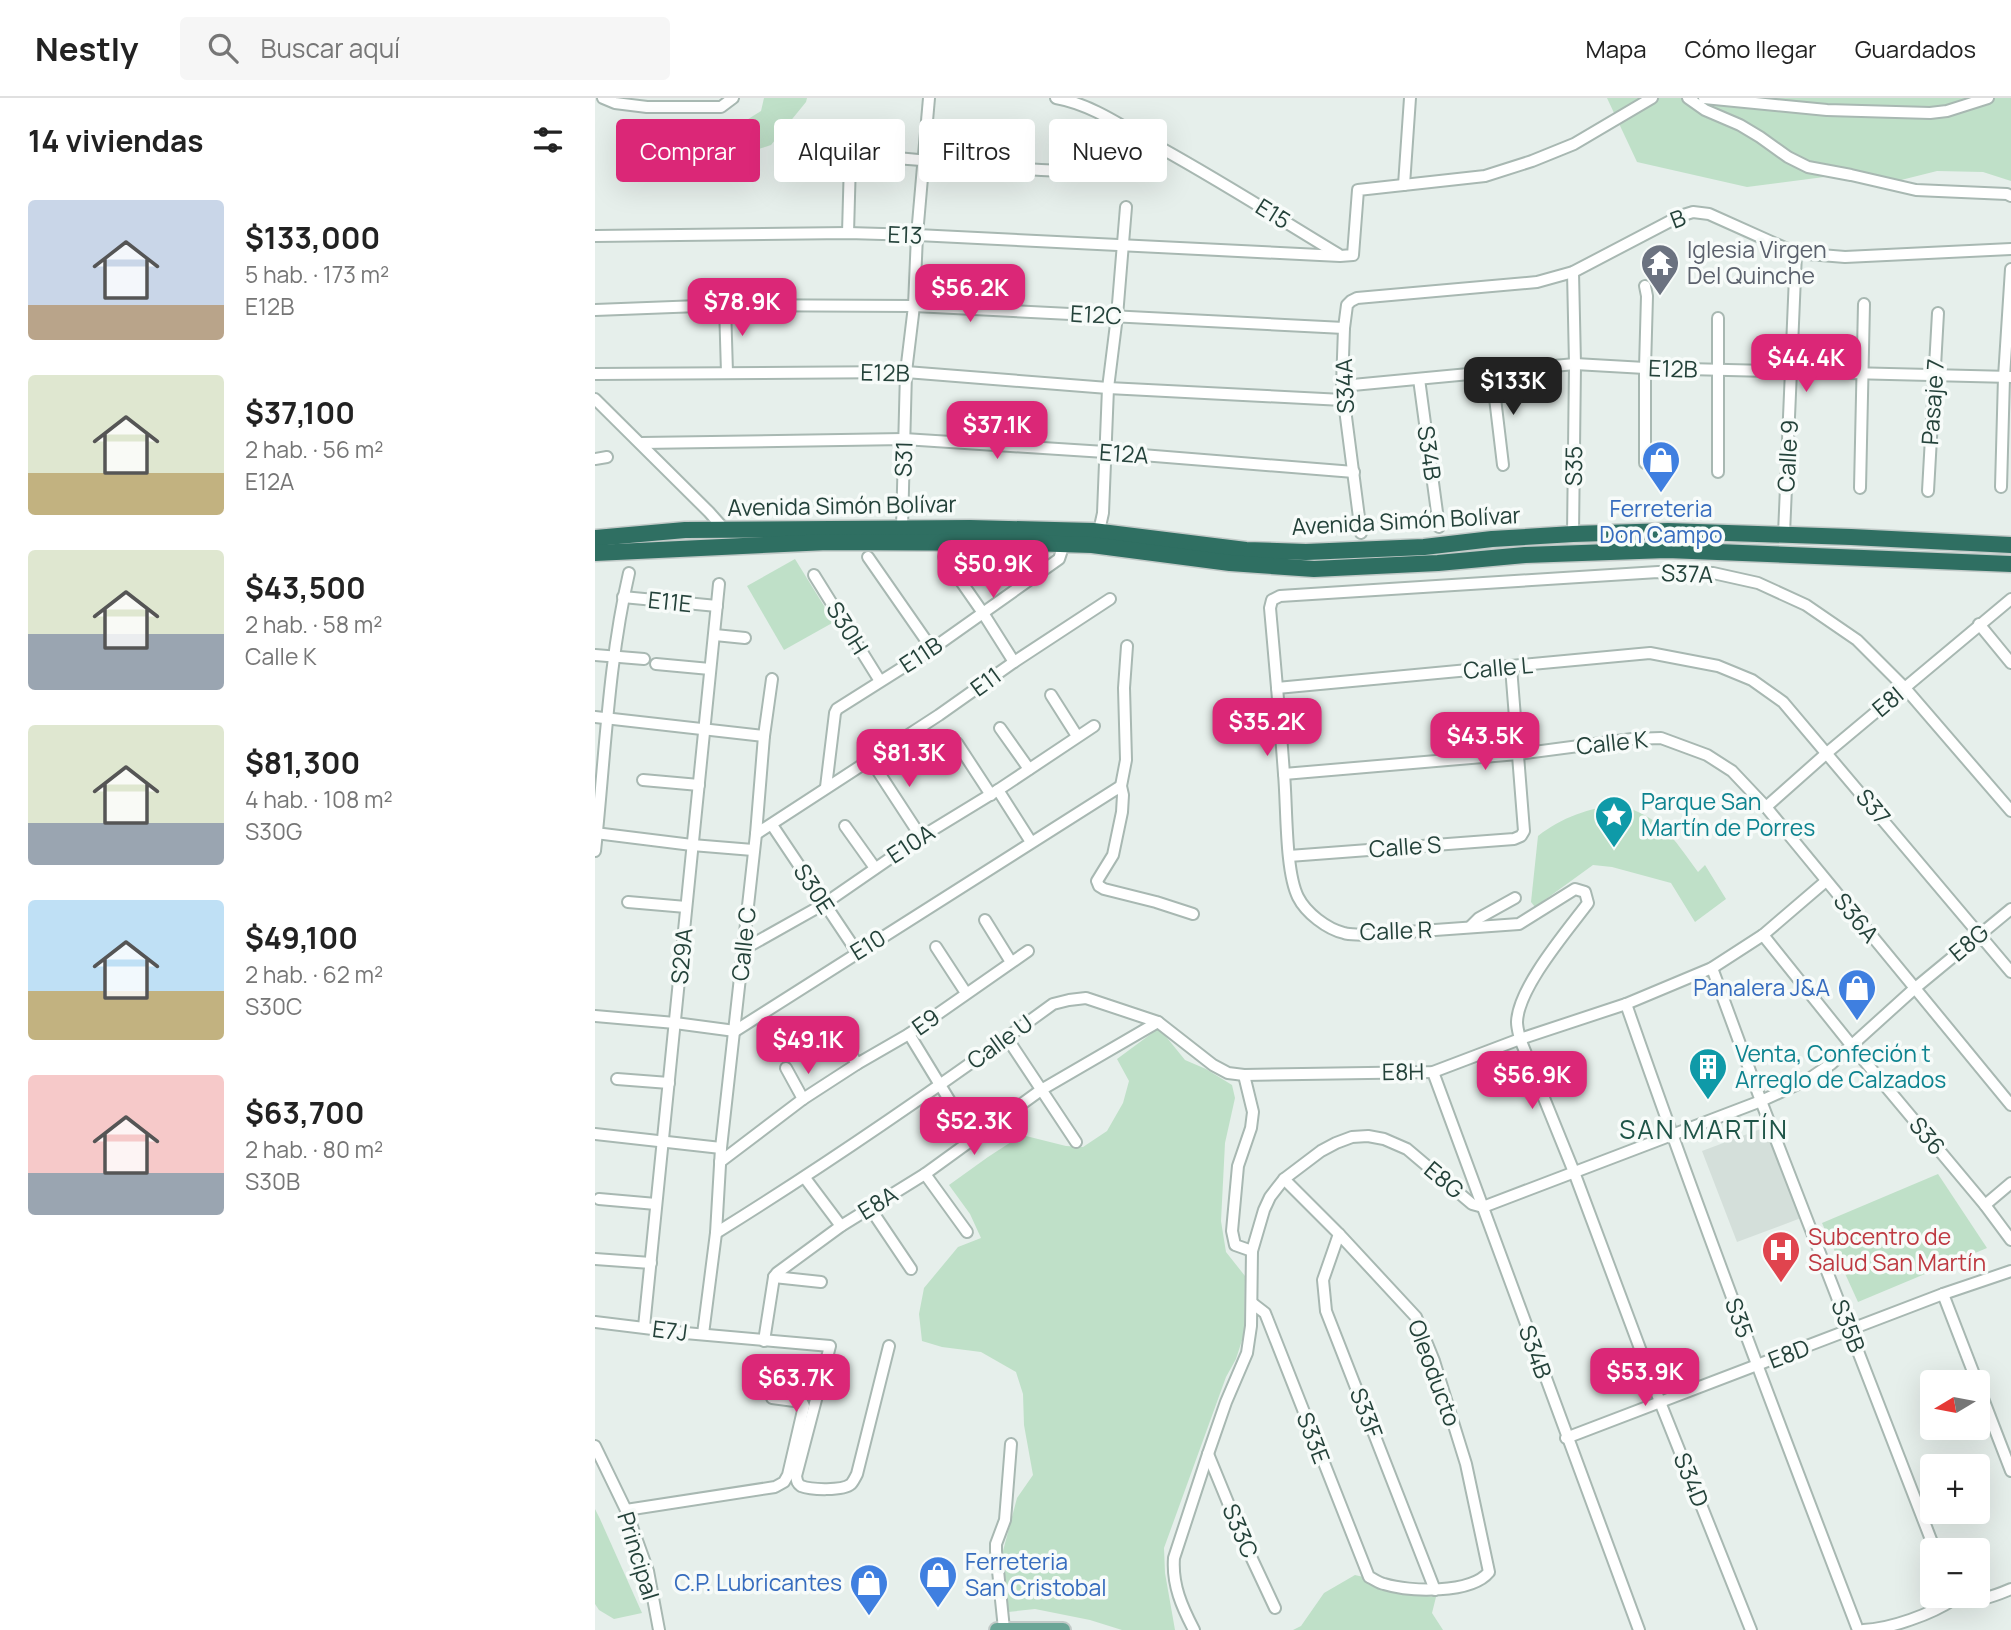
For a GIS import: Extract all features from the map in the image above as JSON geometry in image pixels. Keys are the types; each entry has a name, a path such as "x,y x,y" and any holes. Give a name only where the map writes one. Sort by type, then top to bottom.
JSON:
{"highway":[{"name":"Avenida Simón Bolívar","path":"595,537 685,530 970,527 1099,531 1246,550 1306,552 1424,547 1573,534 1668,531 1784,534 2011,547"},
{"name":"Avenida Simón Bolívar","path":"595,553 828,542 1103,546 1230,563 1314,569 1438,563 1525,555 1667,550 2005,563"},
{"path":"2005,563 1997,559 1997,552 2011,547"}],"main road":[{"path":"997,1630 1063,1630"}],"street":[{"path":"603,98 615,103 647,107 721,107 733,98"},
{"name":"S31","path":"927,119 929,98"},
{"name":"E15","path":"1056,98 1091,109 1193,166 1340,256"},
{"path":"1404,185 1409,98"},
{"path":"1340,256 1353,255 1358,190 1485,176 1574,144 1652,98"},
{"path":"1688,98 1705,110 1740,125 1808,167 1851,174 1916,190 1983,192 2011,196"},
{"path":"1704,98 1827,110 1930,113 1947,111 1988,98"},
{"path":"848,233 854,155 919,159"},
{"name":"S31","path":"902,528 906,372 921,182"},
{"path":"1099,531 1103,513 1108,388 1126,207"},
{"name":"B","path":"1351,301 1357,298 1537,282 1573,272 1680,216 1693,212 1709,214 1796,253 1845,257 2011,249"},
{"name":"E13","path":"595,236 917,234 1340,256"},
{"name":"Calle 9","path":"1784,534 1796,253"},
{"path":"2001,487 2011,269"},
{"name":"S35","path":"1573,272 1573,534"},
{"path":"1645,286 1645,463"},
{"name":"S34A","path":"1351,301 1347,305 1344,328 1342,386 1361,533"},
{"path":"1860,488 1864,304"},
{"path":"725,305 727,373"},
{"name":"E12C","path":"595,310 725,305 913,306 1344,328"},
{"name":"Pasaje 7","path":"1928,491 1938,313"},
{"path":"1717,318 1718,472"},
{"name":"E12B","path":"1342,386 1575,364 2008,377"},
{"name":"E12B","path":"595,374 906,372 1108,388 1343,400"},
{"path":"1492,373 1503,465"},
{"name":"S34B","path":"1419,379 1439,527"},
{"path":"595,398 725,530"},
{"name":"E12A","path":"641,443 904,439 1354,472"},
{"path":"595,458 607,457"},
{"name":"E11B","path":"826,787 835,713 838,709 932,649 1059,559 1064,544"},
{"path":"868,557 932,649"},
{"path":"944,557 1014,662"},
{"name":"S37A","path":"1272,600 1280,596 1658,572 1713,573 1758,583 1806,605 1857,640 1905,688 2011,811"},
{"path":"595,851 615,657 629,573"},
{"name":"S30H","path":"814,575 880,681"},
{"name":"S29A","path":"644,1327 719,584"},
{"name":"E11E","path":"623,597 717,606"},
{"name":"E11","path":"756,834 1109,599"},
{"name":"E8I","path":"1766,807 2011,599"},
{"name":"Calle R","path":"1272,600 1270,608 1289,856 1298,897 1306,908 1320,921 1343,933 1365,935 1519,924 1568,891 1575,889 1585,892 1588,903 1548,957 1520,1005 1517,1023 1520,1039"},
{"path":"1979,624 2011,663"},
{"path":"715,635 745,638"},
{"path":"1127,646 1124,688 1126,761 1121,786 1122,811 1113,855 1097,881 1098,886 1193,914"},
{"name":"Calle L","path":"1277,688 1650,653 1718,666"},
{"path":"595,655 644,659"},
{"path":"656,664 710,669"},
{"name":"S37","path":"1718,666 1752,680 1783,702 1828,752 2011,972"},
{"path":"1511,667 1518,754"},
{"name":"Calle C","path":"703,1334 716,1233 721,1148 772,680"},
{"path":"1051,695 1077,736"},
{"path":"595,717 764,736"},
{"name":"E10A","path":"744,949 824,904 921,837 1094,726"},
{"path":"1000,728 1029,769"},
{"name":"Calle K","path":"1284,774 1518,754 1632,739 1661,738 1688,747"},
{"path":"957,743 1031,842"},
{"name":"S36A","path":"1688,747 1732,771 1766,807 2011,1105"},
{"name":"Calle S","path":"1289,856 1514,839 1521,836 1524,831 1518,754"},
{"path":"870,759 921,837"},
{"path":"643,780 699,785"},
{"name":"E10","path":"735,1031 1121,786"},
{"name":"S30E","path":"772,825 857,952"},
{"path":"845,826 875,868"},
{"path":"596,834 753,850"},
{"name":"E8H","path":"1158,1022 1213,1065 1228,1073 1433,1072 1626,1003 1712,968 1763,935 1826,881"},
{"path":"1469,927 1479,918 1515,898"},
{"path":"628,902 686,907"},
{"name":"E8G","path":"1194,1630 1178,1594 1173,1570 1174,1558 1226,1402 1247,1353 1252,1303 1252,1251 1270,1196 1284,1179 1336,1143 1352,1137 1368,1136 1384,1139 1407,1149 1472,1205 1483,1206 1761,1101 1809,1079 1831,1064 2011,909"},
{"path":"985,920 1011,962"},
{"name":"S36","path":"1763,935 2011,1240"},
{"path":"936,947 966,993"},
{"name":"E9","path":"720,1162 803,1099 909,1034 1028,951"},
{"name":"S35B","path":"1712,968 1930,1538"},
{"name":"Calle U","path":"716,1233 805,1178 1053,1004 1086,998 1158,1022"},
{"name":"S35","path":"1626,1003 1671,1135 1757,1367 1860,1630"},
{"path":"595,1016 735,1031"},
{"name":"E8A","path":"776,1275 841,1226 925,1174 1041,1090 1158,1022"},
{"path":"838,1032 857,1064"},
{"path":"909,1034 972,1139"},
{"path":"1007,1038 1076,1142"},
{"name":"S34D","path":"1520,1039 1751,1630"},
{"path":"786,1068 803,1099"},
{"name":"S34B","path":"1433,1072 1639,1630"},
{"path":"1244,1075 1252,1112 1251,1128 1238,1167 1232,1231 1235,1245 1252,1251"},
{"path":"617,1079 669,1083"},
{"path":"595,1134 721,1148"},
{"path":"925,1174 967,1232"},
{"path":"805,1178 841,1226"},
{"name":"Oleoducto","path":"1284,1179 1416,1317 1434,1361 1466,1464 1489,1572 1474,1584 1435,1590"},
{"path":"1985,1205 2011,1183"},
{"path":"599,1199 656,1204"},
{"path":"870,1208 911,1269"},
{"name":"S33F","path":"1339,1234 1323,1280 1326,1311 1435,1590"},
{"path":"595,1259 651,1263"},
{"name":"E8D","path":"1566,1438 1943,1294 2011,1271"},
{"path":"764,1341 776,1275 821,1282"},
{"path":"1943,1294 1972,1370"},
{"name":"S33E","path":"1252,1303 1265,1313 1369,1577 1383,1584 1435,1590"},
{"name":"E7J","path":"595,1322 830,1346 796,1476 802,1486 829,1489 842,1489 852,1484 857,1474 889,1346"},
{"path":"626,1510 775,1487 784,1482 804,1406 802,1402 772,1398"},
{"path":"1990,1417 2011,1471"},
{"path":"1004,1629 996,1544 1005,1520 1011,1444"},
{"name":"Principal","path":"595,1446 626,1510 648,1571 659,1630"},
{"name":"S33C","path":"1208,1454 1275,1608"},
{"path":"1990,1597 2011,1589"},
{"path":"1860,1630 1875,1630 1940,1608"}],"shaded area":[{"path":"1766,1127 1801,1218 1737,1242 1702,1151"}],"green space":[{"path":"764,98 807,98 792,119 774,119 774,141 760,149 760,119 748,119 761,111"},
{"path":"1607,98 2011,98 2011,181 1983,172 1937,171 1889,183 1832,176 1747,187 1637,162"},
{"path":"795,559 834,622 784,650 747,586"},
{"path":"1618,804 1656,822 1698,872 1705,865 1726,899 1695,922 1671,883 1612,867 1593,865 1535,907 1531,902 1538,836 1576,815"},
{"path":"1159,1028 1185,1060 1232,1085 1235,1098 1225,1143 1221,1221 1226,1252 1245,1276 1244,1334 1164,1548 1165,1573 1175,1630 1122,1630 1090,1620 1035,1609 1008,1612 1003,1551 1017,1498 1033,1475 1024,1425 1023,1394 1016,1372 981,1352 942,1347 922,1341 919,1314 924,1288 958,1247 981,1238 970,1214 949,1185 1022,1135 1066,1146 1083,1147 1107,1131 1123,1103 1129,1081 1117,1059"},
{"path":"1938,1174 1987,1248 1858,1302 1822,1223"},
{"path":"595,1509 642,1613 614,1619 599,1610 595,1604"},
{"path":"1355,1575 1409,1588 1410,1594 1436,1597 1432,1613 1443,1630 1293,1630 1301,1626 1324,1593"}],"place":[{"name":"Iglesia Virgen Del Quinche","path":"1660,297"},
{"name":"Ferreteria Don Campo","path":"1661,494"},
{"name":"Parque San Martín de Porres","path":"1614,849"},
{"name":"Panalera J&A","path":"1857,1022"},
{"name":"Venta, Confeción t Arreglo de Calzados","path":"1708,1101"},
{"name":"Subcentro de Salud San Martín","path":"1781,1284"},
{"name":"Ferreteria San Cristobal","path":"938,1609"},
{"name":"C.P. Lubricantes","path":"869,1617"}],"district":[{"name":"SAN MARTÍN","path":"1704,1130"}]}
